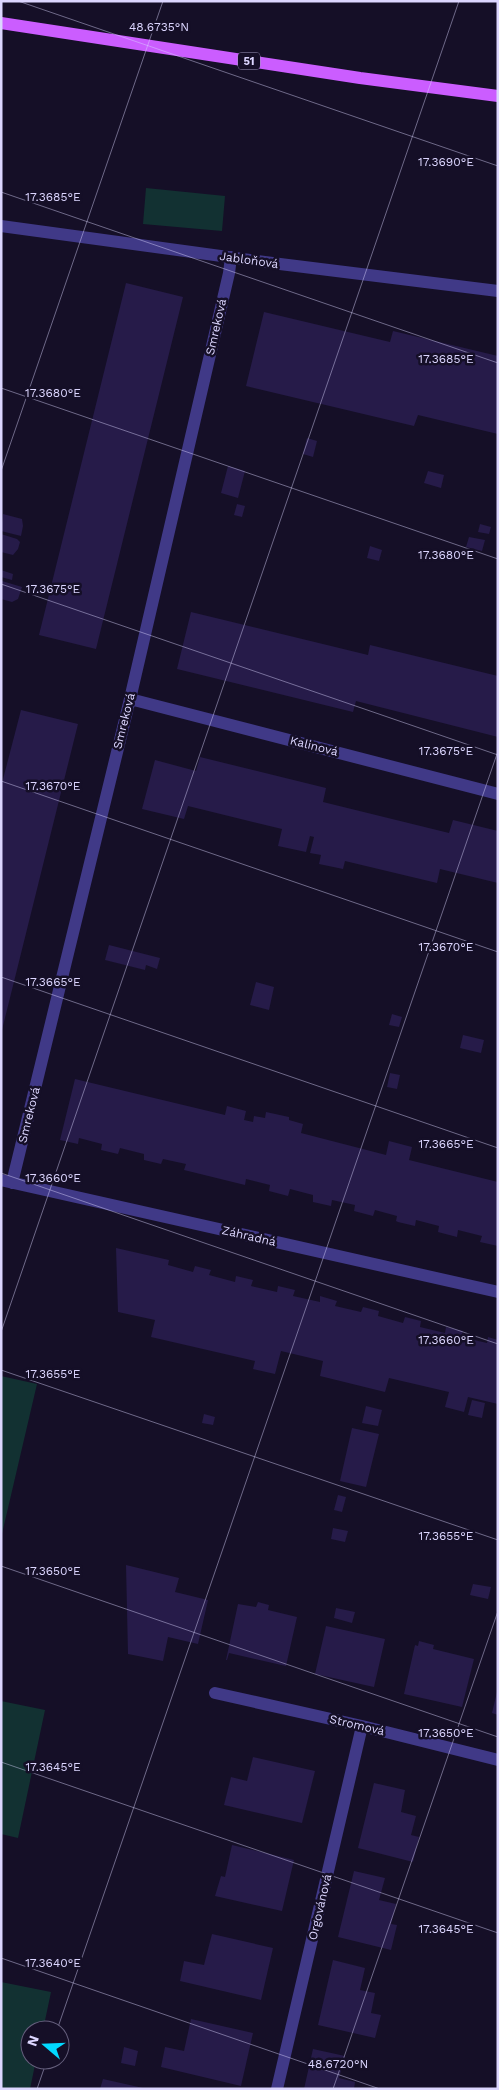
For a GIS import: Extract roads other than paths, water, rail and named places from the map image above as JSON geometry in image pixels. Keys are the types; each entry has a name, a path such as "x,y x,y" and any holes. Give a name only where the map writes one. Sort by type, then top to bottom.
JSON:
{"main road":[{"name":"51","path":"1,22 360,78 498,96"}],"street":[{"name":"Jabloňová","path":"1,226 231,258 498,291"},
{"name":"Smreková","path":"7,1182 130,699 231,258"},
{"name":"Kalinová","path":"130,699 498,794"},
{"name":"Záhradná","path":"7,1182 498,1292"},
{"name":"Stromová","path":"215,1693 362,1726 498,1760"},
{"name":"Orgovánová","path":"277,2089 362,1726"}]}
